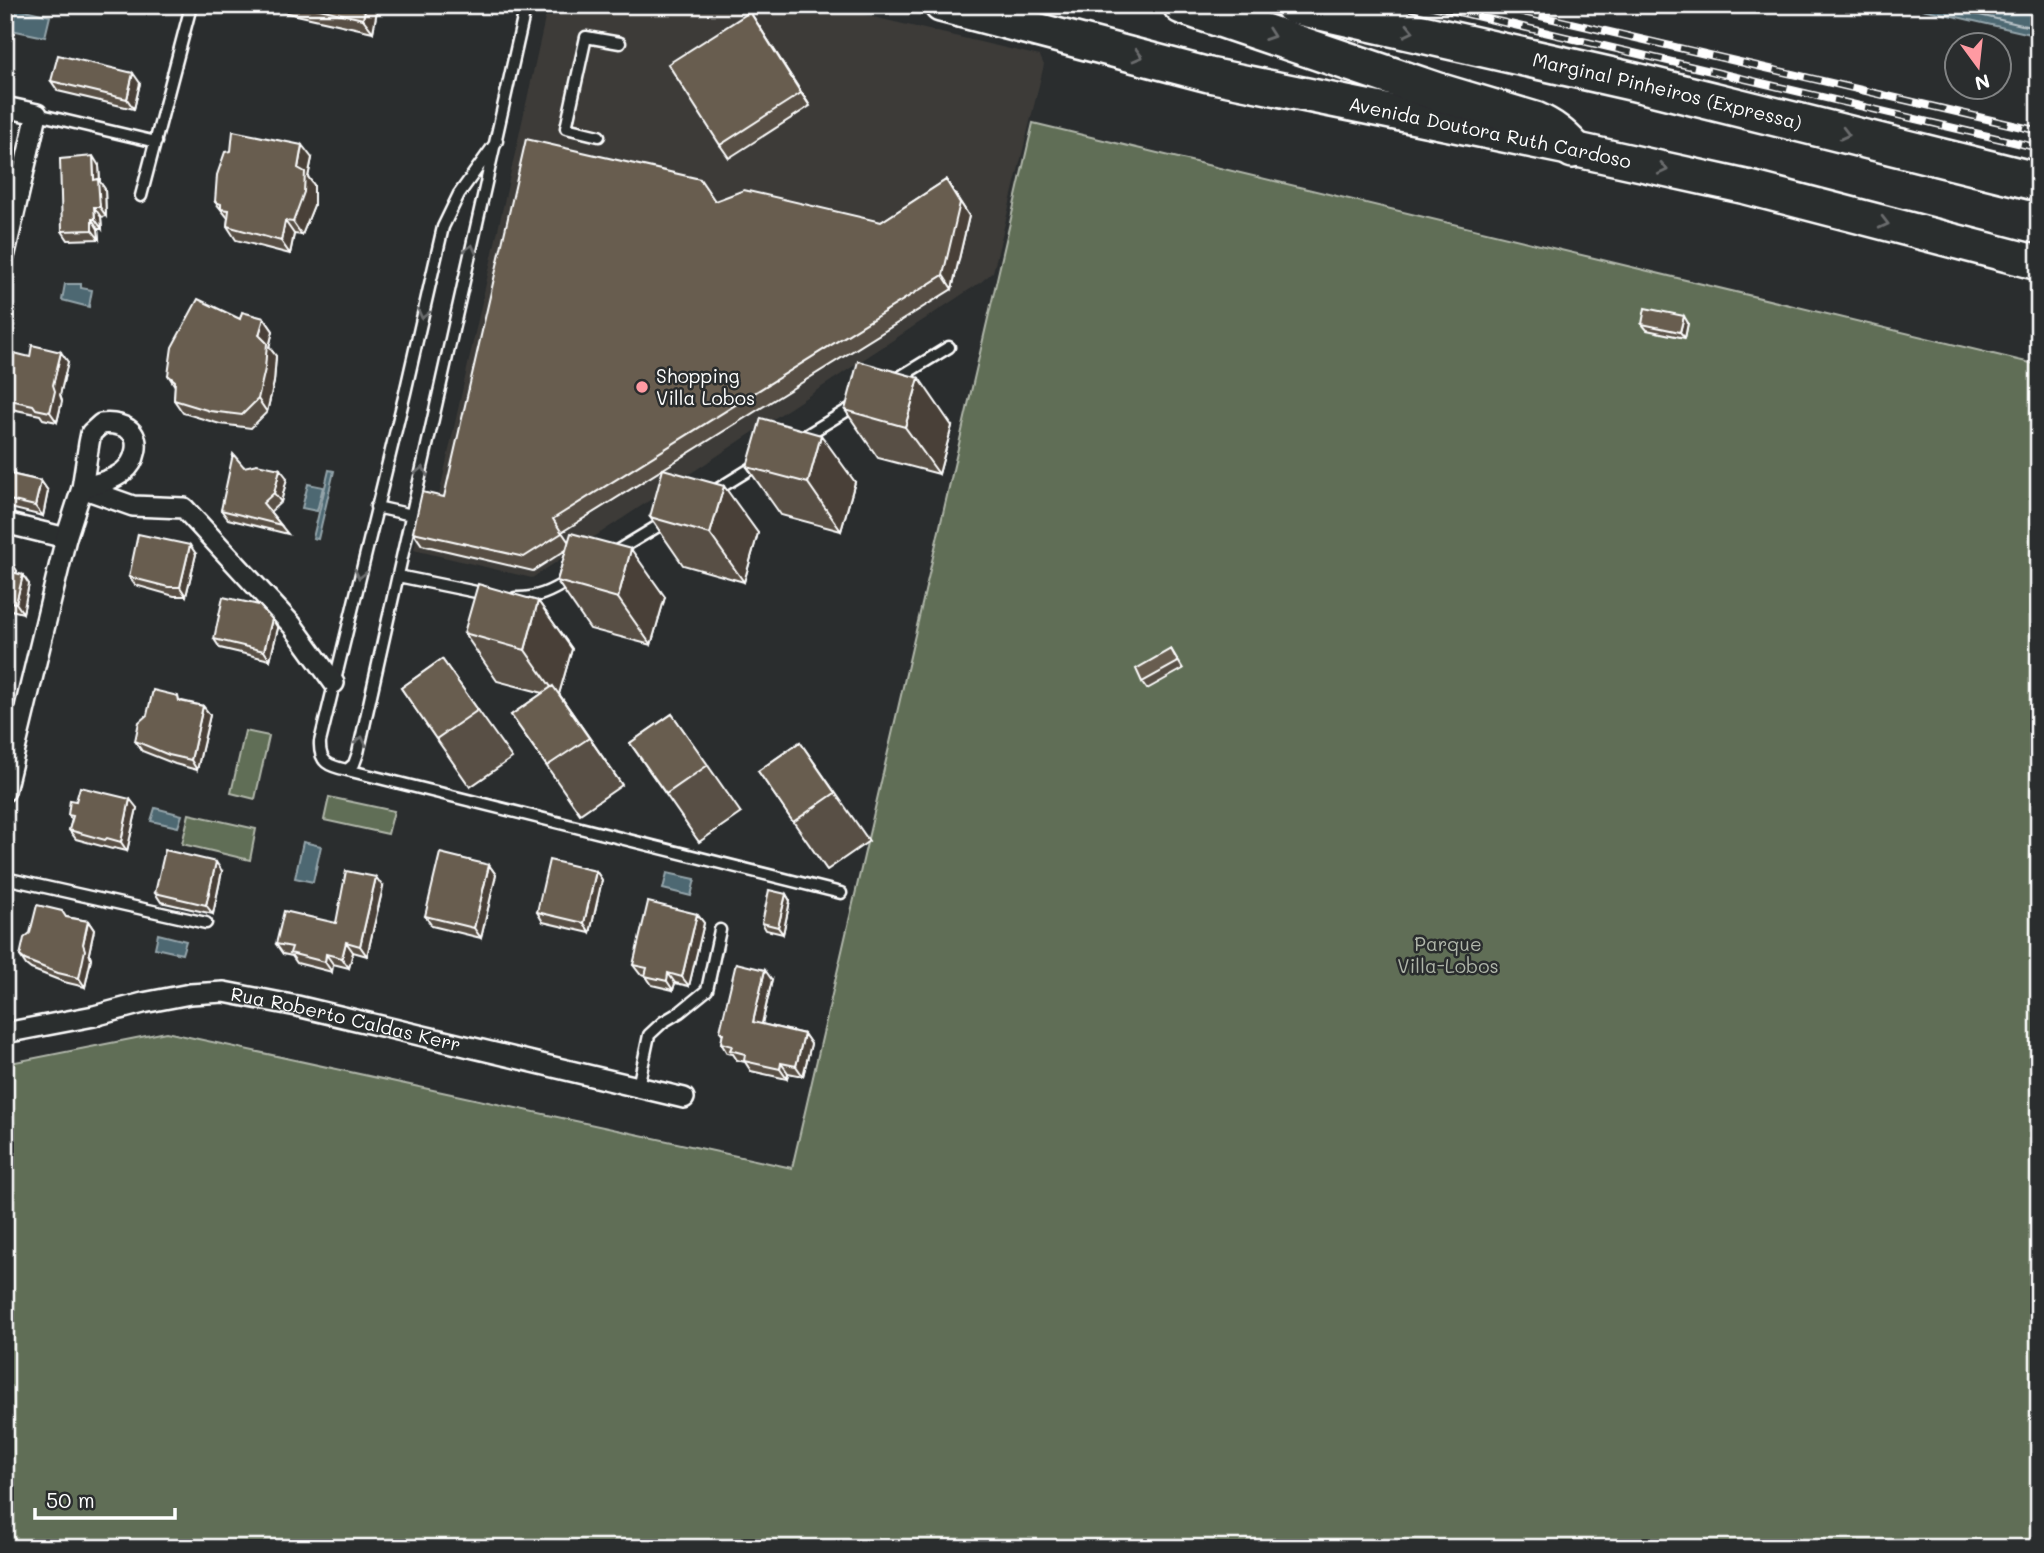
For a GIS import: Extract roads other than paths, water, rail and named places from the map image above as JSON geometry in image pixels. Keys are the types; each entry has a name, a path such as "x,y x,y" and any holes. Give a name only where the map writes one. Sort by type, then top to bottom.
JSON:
{"highway":[{"name":"Avenida Doutora Ruth Cardoso","path":"941,5 1209,75 1746,187 2039,263"},
{"path":"1182,5 1426,88 1535,121 1559,134 1573,149"},
{"name":"Marginal Pinheiros (Expressa)","path":"1294,5 1635,82 2039,183"}],"street":[{"path":"5,107 37,114 5,253"},
{"path":"5,791 66,538 82,488 133,506 184,508 292,625 334,683"},
{"path":"5,523 66,538"},
{"name":"Rua Roberto Caldas Kerr","path":"5,1033 94,1016 155,1000 224,992 297,1006 684,1098"}],"lane":[{"path":"347,770 354,764 358,753 526,5"},
{"path":"141,196 190,10"},
{"path":"599,136 566,128 586,37 620,43"},
{"path":"37,114 156,142"},
{"path":"497,141 459,194 443,227 320,742 322,759 332,766 347,770 841,893"},
{"path":"891,383 949,347"},
{"path":"785,448 867,398"},
{"path":"703,498 774,455"},
{"path":"376,507 412,515"},
{"path":"609,556 680,513"},
{"path":"398,576 493,595"},
{"path":"507,598 526,599 551,592 574,578"},
{"path":"5,877 206,923"},
{"path":"638,1087 649,1035 707,990 720,930"}],"water":[{"path":"1905,5 2039,5 2039,36"},
{"path":"16,8 50,16 45,37 11,30"},
{"path":"65,284 81,284 81,288 92,290 89,307 62,300"},
{"path":"329,470 334,471 318,539 313,538"},
{"path":"308,484 323,487 317,511 302,508"},
{"path":"155,808 182,815 178,827 151,821"},
{"path":"303,842 321,846 313,882 295,878"},
{"path":"667,873 695,879 691,896 663,889"},
{"path":"158,934 186,941 182,954 155,948"}],"railway":[{"path":"1429,5 2039,148"},
{"path":"1493,5 2039,131"}],"place":[{"name":"Shopping Villa Lobos","path":"642,387"}],"park label":[{"name":"Parque Villa-Lobos","path":"1448,955"}]}
